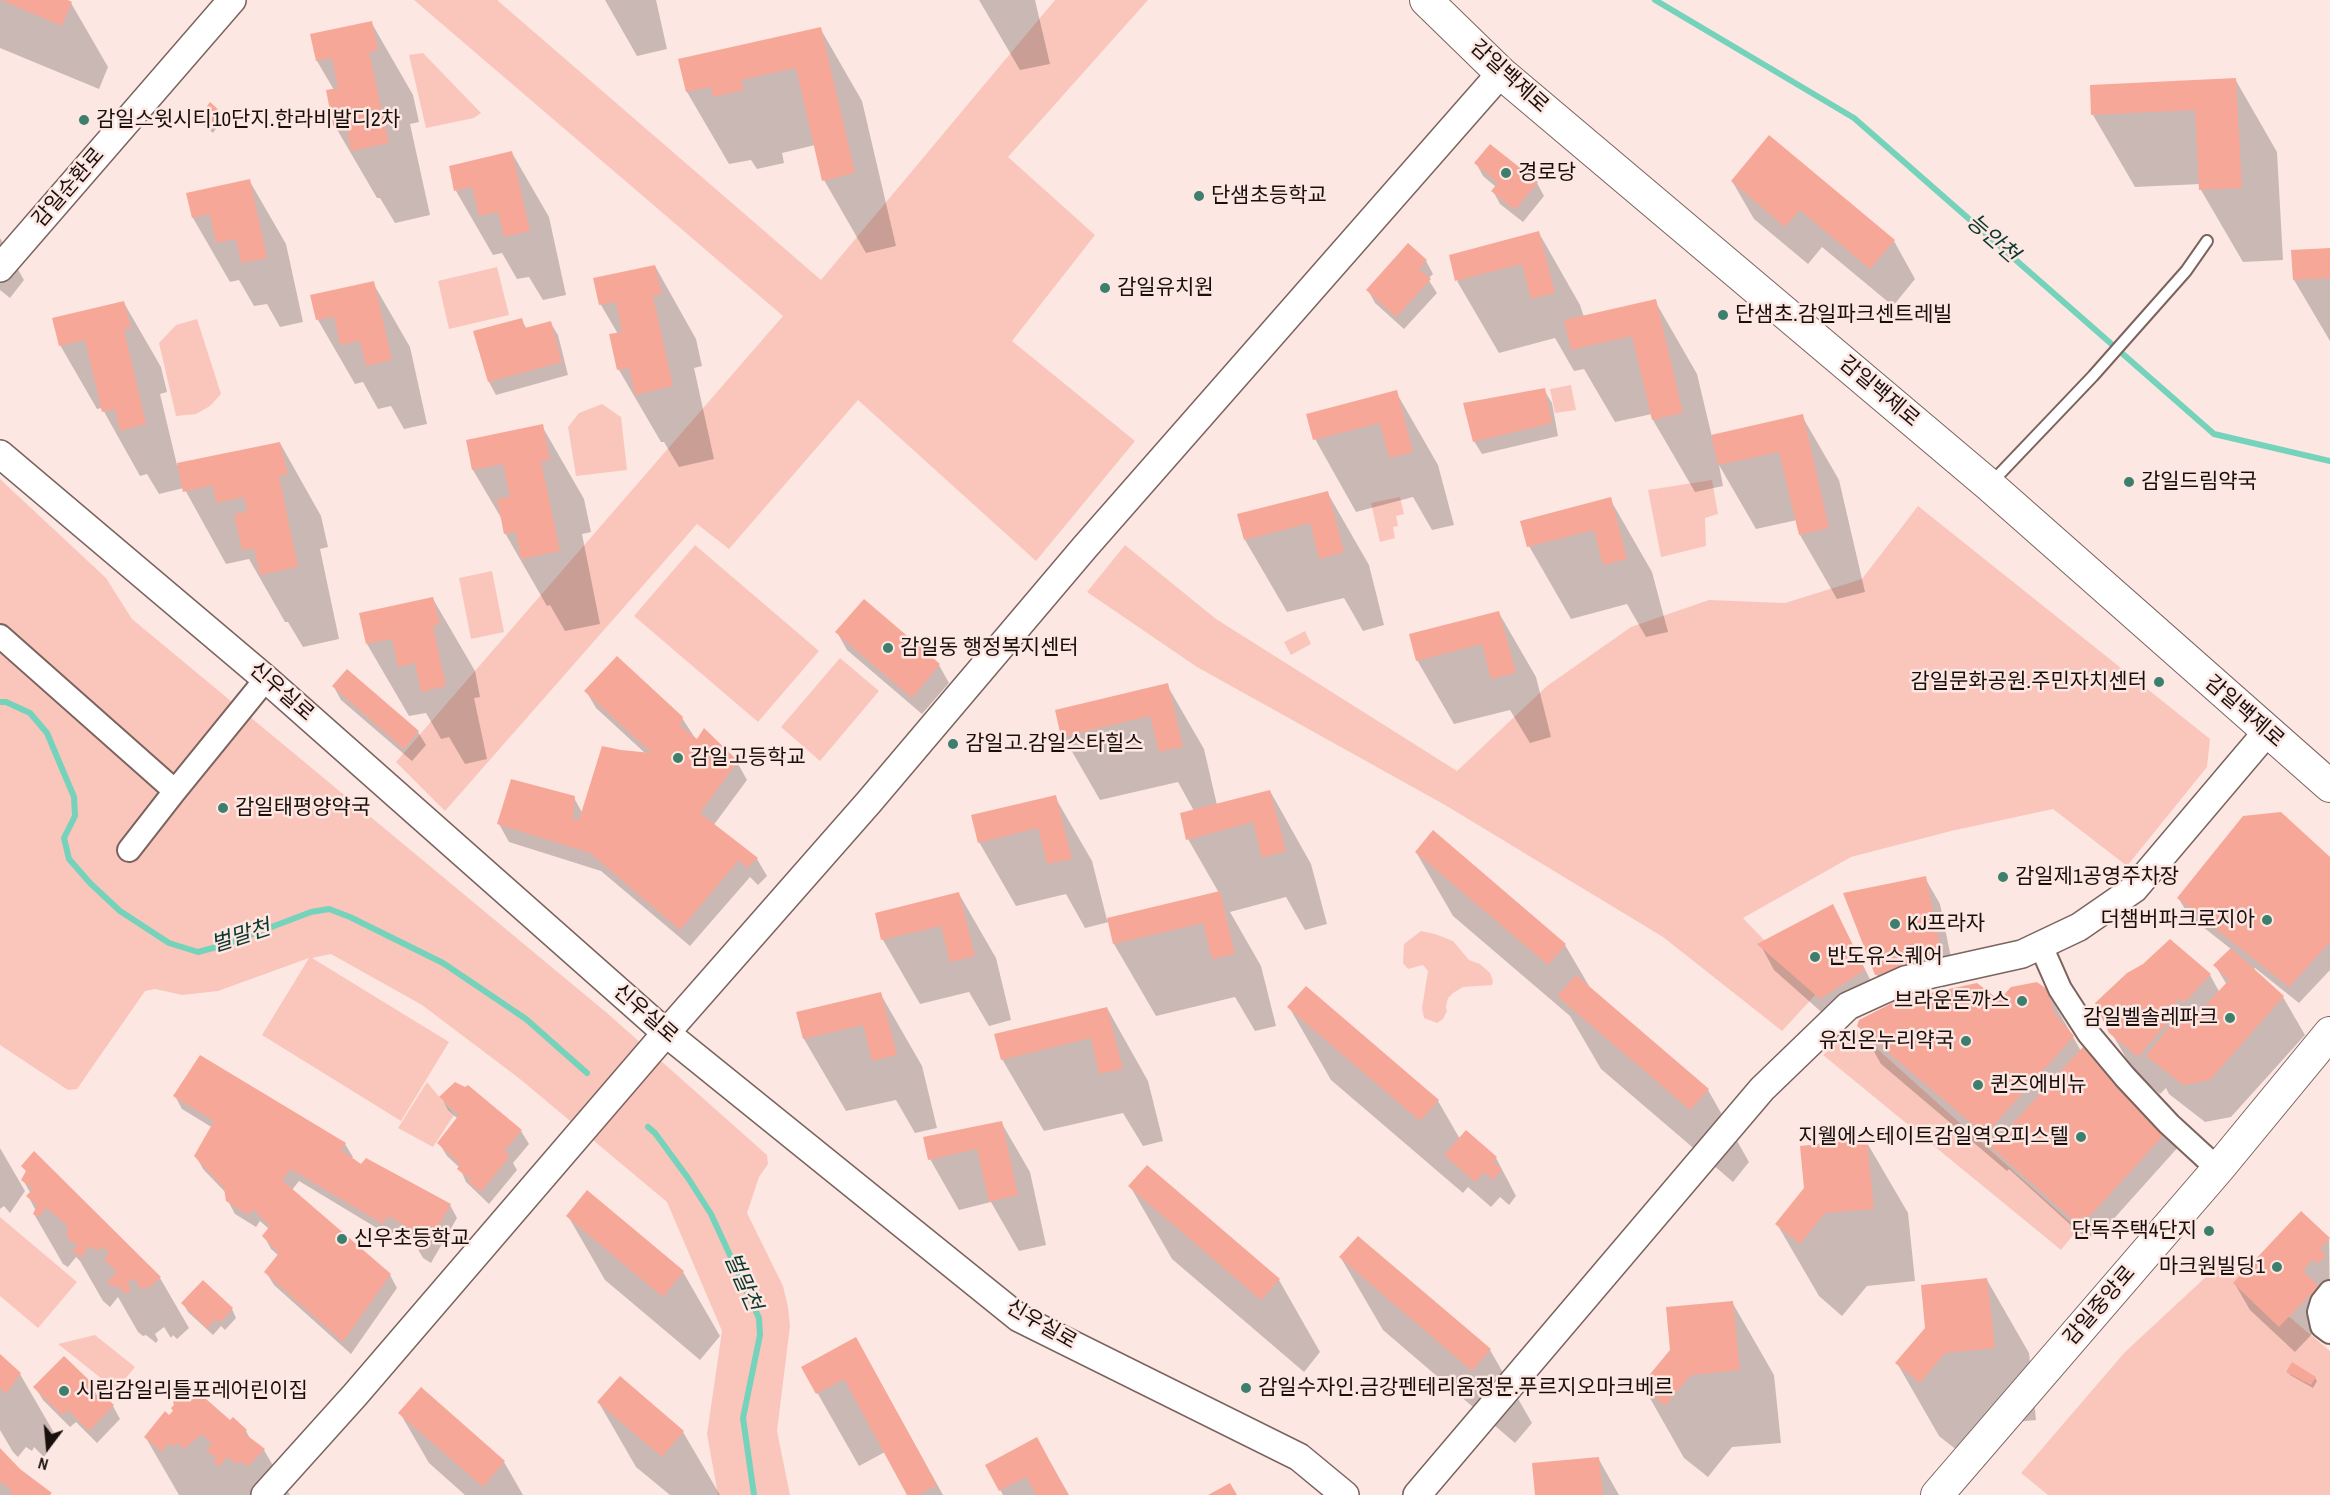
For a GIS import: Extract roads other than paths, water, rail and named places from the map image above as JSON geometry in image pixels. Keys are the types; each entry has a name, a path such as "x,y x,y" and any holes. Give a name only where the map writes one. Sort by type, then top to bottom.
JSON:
{"main road":[{"name":"감일백제로","path":"1426,0 1501,73 1989,485 2330,786"},
{"name":"감일중앙로","path":"1937,1495 2218,1169 2330,1033"}],"street":[{"name":"감일순환로","path":"0,268 232,0"},
{"path":"265,1495 355,1395 666,1033 869,802 1085,547 1501,73"},
{"name":"신우실로","path":"0,454 266,679 666,1033 1019,1318 1299,1457 1346,1495"},
{"path":"0,636 175,791"},
{"path":"129,850 266,679"},
{"path":"1417,1495 1762,1089 1848,1006 1905,980 2022,954 2079,927 2134,889 2267,732"},
{"path":"2041,946 2060,988 2089,1034 2169,1124 2218,1169"},
{"path":"2330,1292 2322,1302 2319,1312 2322,1326 2330,1332"}],"lane":[{"path":"1989,485 2093,376 2186,271 2207,241"}],"waterway":[{"name":"능안천","path":"1655,0 1854,118 2214,434 2330,461"},
{"name":"벌말천","path":"0,702 6,702 30,713 47,733 74,797 75,816 64,838 69,859 90,883 120,911 169,943 198,952 224,945 311,912 329,909 443,963 526,1019 587,1073"},
{"name":"벌말천","path":"648,1127 655,1133 688,1178 711,1214 759,1318 760,1335 743,1418 754,1495"}],"place":[{"name":"감일스윗시티10단지.한라비발디2차","path":"84,120"},
{"name":"경로당","path":"1506,173"},
{"name":"단샘초등학교","path":"1199,196"},
{"name":"감일유치원","path":"1105,288"},
{"name":"단샘초.감일파크센트레빌","path":"1723,315"},
{"name":"감일드림약국","path":"2129,482"},
{"name":"감일동 행정복지센터","path":"888,648"},
{"name":"감일문화공원.주민자치센터","path":"2159,682"},
{"name":"감일고.감일스타힐스","path":"953,744"},
{"name":"감일고등학교","path":"678,758"},
{"name":"감일태평양약국","path":"223,808"},
{"name":"감일제1공영주차장","path":"2003,877"},
{"name":"더챔버파크로지아","path":"2267,920"},
{"name":"KJ프라자","path":"1895,924"},
{"name":"반도유스퀘어","path":"1815,957"},
{"name":"브라운돈까스","path":"2022,1001"},
{"name":"감일벨솔레파크","path":"2230,1018"},
{"name":"유진온누리약국","path":"1966,1041"},
{"name":"퀸즈에비뉴","path":"1978,1085"},
{"name":"지웰에스테이트감일역오피스텔","path":"2081,1137"},
{"name":"단독주택4단지","path":"2209,1231"},
{"name":"신우초등학교","path":"342,1239"},
{"name":"마크원빌딩1","path":"2277,1267"},
{"name":"감일수자인.금강펜테리움정문.푸르지오마크베르","path":"1246,1388"},
{"name":"시립감일리틀포레어린이집","path":"64,1391"}]}
